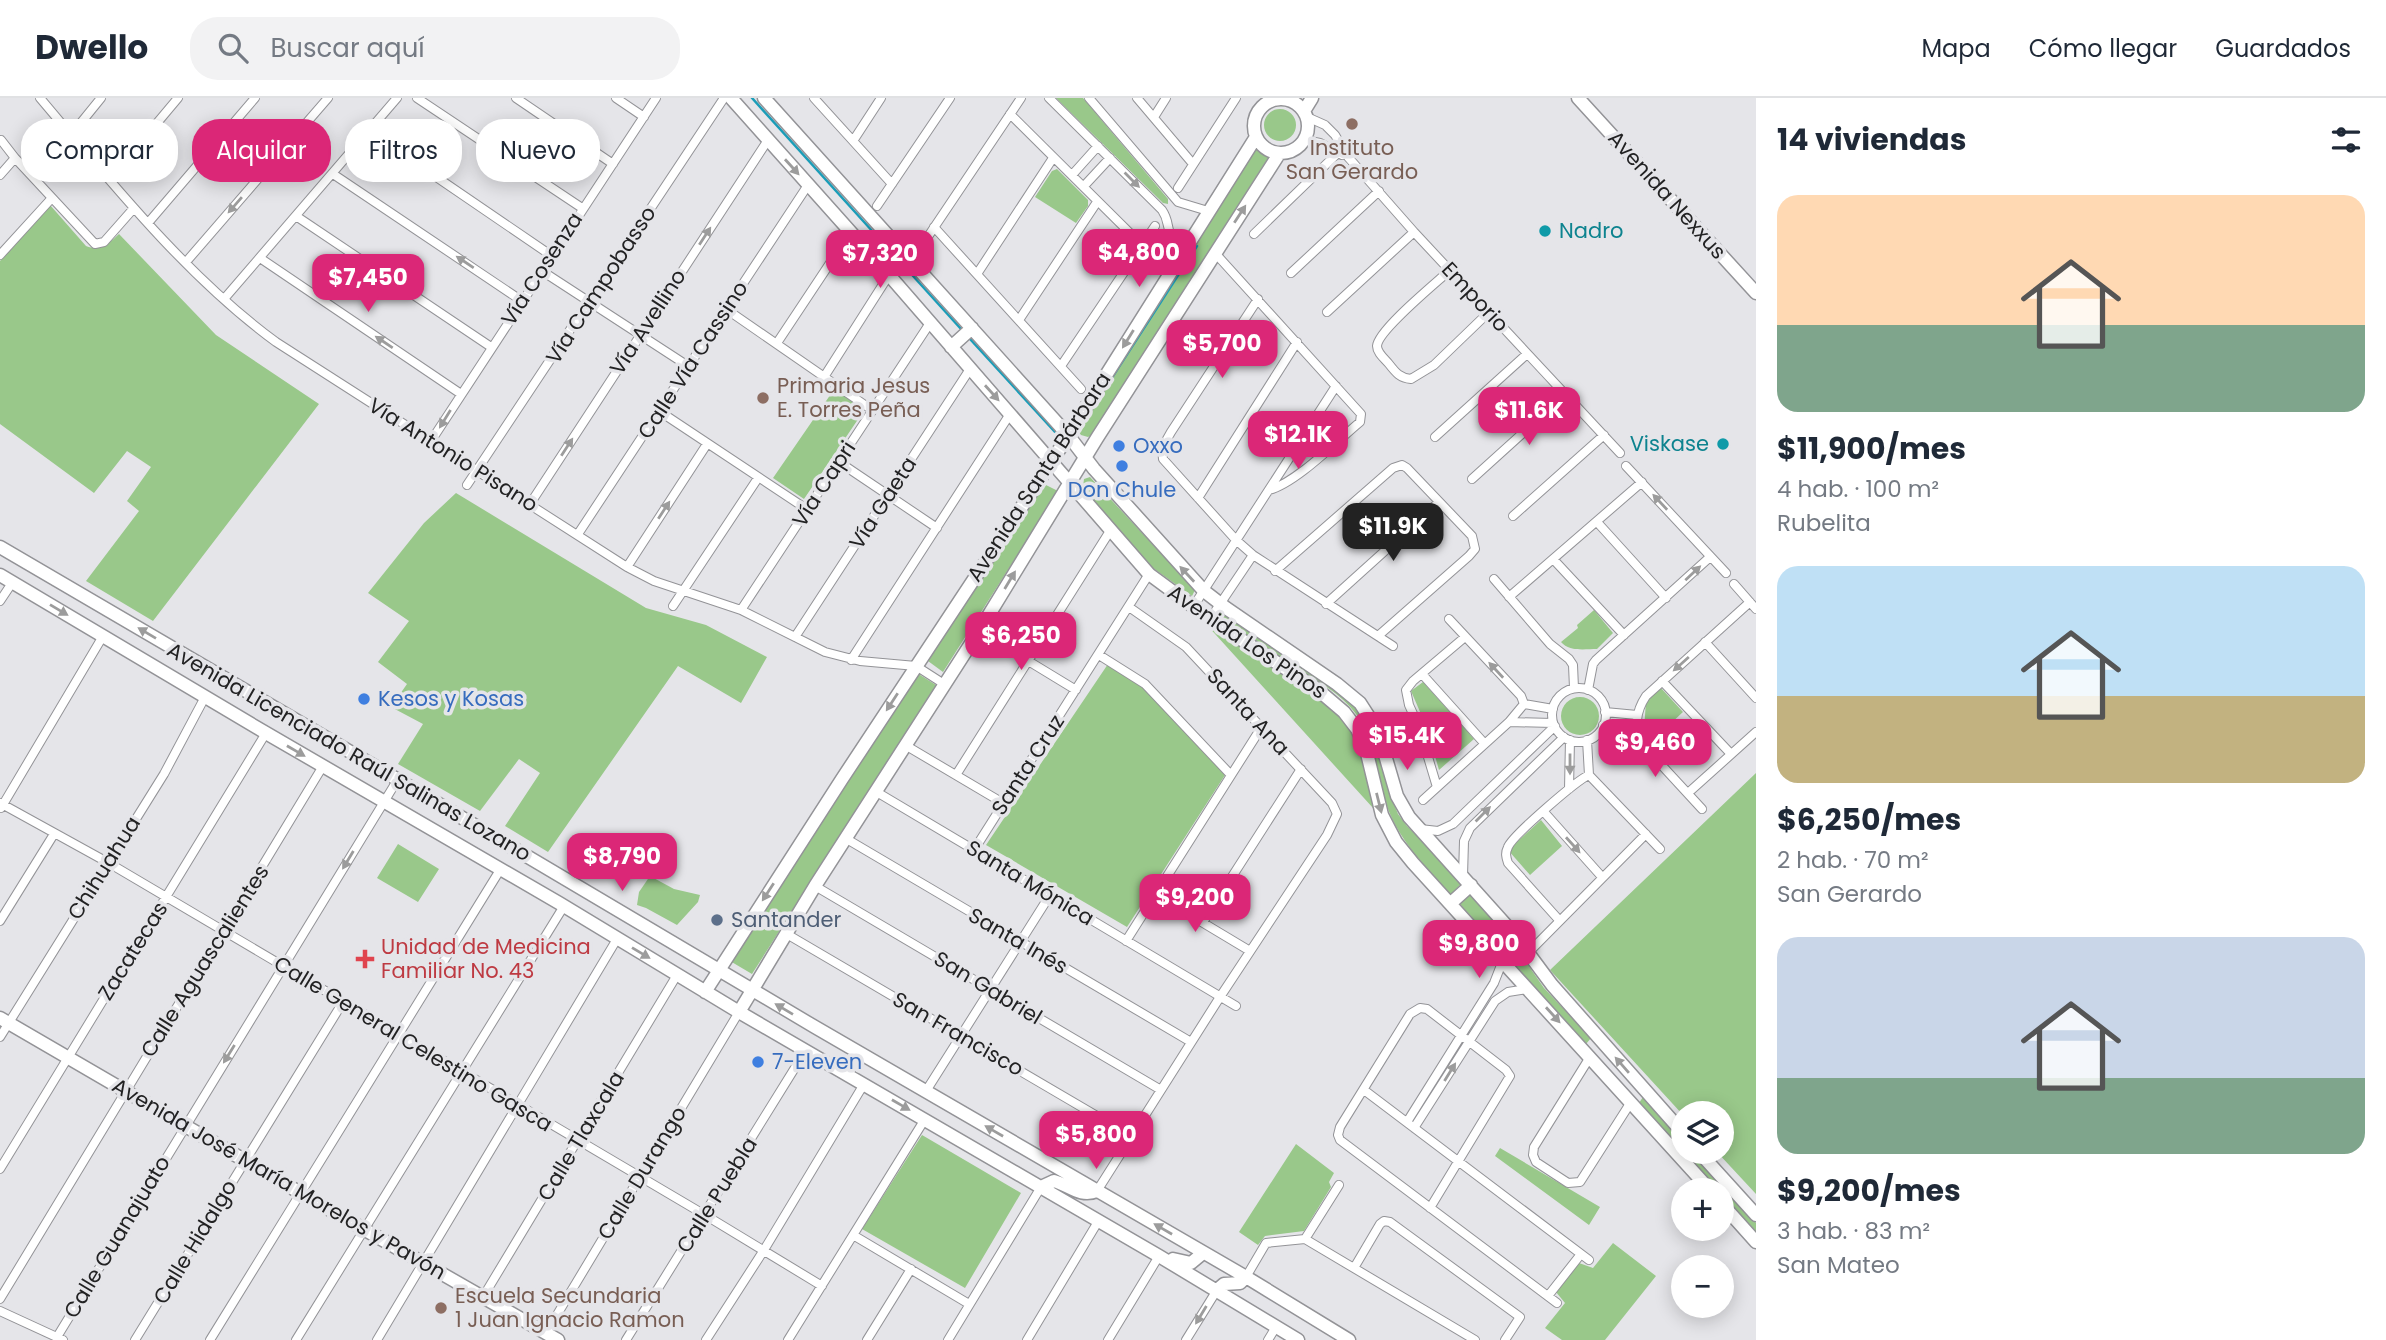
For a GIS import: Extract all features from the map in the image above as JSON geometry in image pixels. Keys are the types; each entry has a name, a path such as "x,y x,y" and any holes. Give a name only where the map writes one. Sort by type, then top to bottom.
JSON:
{"street":[{"name":"Vía Antonio Pisano","path":"40,98 58,119"},
{"path":"84,119 101,98"},
{"path":"160,119 178,98"},
{"path":"148,223 255,98"},
{"path":"186,262 328,98"},
{"path":"379,119 397,98"},
{"path":"417,98 582,208"},
{"path":"516,98 613,164"},
{"path":"616,98 644,117"},
{"name":"Vía Cosenza","path":"431,441 656,98"},
{"name":"Vía Campobasso","path":"467,485 724,98"},
{"path":"731,98 1052,461"},
{"path":"764,98 972,328 1071,430 1087,440 1097,438"},
{"path":"814,98 892,184"},
{"path":"853,141 881,98"},
{"path":"877,206 950,98"},
{"path":"919,250 1021,98"},
{"path":"1049,98 1165,214 1170,236 1184,249"},
{"path":"1089,98 1178,202 1208,211"},
{"path":"1137,98 1194,164"},
{"path":"1154,117 1166,98"},
{"path":"1178,188 1236,98"},
{"path":"1306,114 1284,98 1270,102 1258,113 1254,129 1256,137 1265,148 1279,154 1291,152 1305,140 1308,129 1306,114 1312,98"},
{"name":"Avenida Nexxus","path":"1578,98 1756,292"},
{"path":"1010,114 1142,245"},
{"name":"Emporio","path":"1306,114 1330,129 1341,150 1414,232 1620,453"},
{"name":"Avenida Santa Bárbara","path":"705,992 1052,461 1256,137"},
{"path":"1,140 51,199 95,244 104,242 134,208"},
{"name":"Vía Avellino","path":"530,504 768,140"},
{"name":"Emporio","path":"1305,140 1341,150"},
{"path":"1072,175 1098,146"},
{"path":"1254,234 1341,150"},
{"name":"Avenida Santa Bárbara","path":"739,1012 785,933 979,631 1097,438 1279,154"},
{"path":"0,175 15,158"},
{"path":"976,274 1053,158"},
{"path":"1084,186 1110,158"},
{"path":"224,299 345,160"},
{"path":"333,174 522,300"},
{"name":"Vía Antonio Pisano","path":"112,182 186,262 224,299 276,342 627,567 654,582 741,610 825,652 851,660 916,666 944,684"},
{"path":"444,182 552,256"},
{"name":"Calle Vía Cassino","path":"578,534 808,186"},
{"path":"1291,272 1379,191"},
{"path":"0,255 51,199"},
{"path":"1019,320 1097,202"},
{"path":"1165,214 1178,202"},
{"path":"296,216 491,347"},
{"path":"1060,366 1155,226"},
{"path":"934,228 1081,389"},
{"path":"1327,312 1414,232"},
{"path":"777,343 850,233"},
{"path":"1215,253 1361,414 1360,422 1289,481 1269,490"},
{"path":"824,377 888,274 905,254"},
{"path":"260,258 461,394"},
{"path":"1450,270 1388,327 1380,338 1378,352 1397,374 1411,379 1427,371 1489,313"},
{"path":"542,271 688,366"},
{"path":"1258,299 1166,440 1162,454 1166,463 1253,555 1393,646"},
{"path":"726,309 872,410"},
{"name":"Vía Capri","path":"741,610 930,323"},
{"path":"951,347 972,328"},
{"path":"1198,498 1297,342"},
{"path":"1435,437 1528,354"},
{"name":"Vía Gaeta","path":"796,637 970,369"},
{"path":"1193,607 1336,386"},
{"path":"1472,479 1566,394"},
{"path":"659,411 808,510"},
{"path":"851,660 1010,414"},
{"path":"1071,430 1085,458"},
{"path":"1513,516 1604,435"},
{"path":"627,567 708,444"},
{"name":"Avenida Los Pinos","path":"1085,458 1204,591 1358,701 1379,733 1400,803 1419,829 1467,881 1552,985 1671,1119"},
{"name":"Avenida Los Pinos","path":"1052,461 1149,574 1209,619 1317,689 1345,712 1366,749 1382,815 1396,842 1699,1178"},
{"path":"839,462 937,528"},
{"path":"1275,571 1386,473 1398,466 1407,468 1472,536 1475,549 1378,636"},
{"path":"1626,466 1726,573"},
{"path":"673,606 758,478"},
{"path":"1508,597 1642,482"},
{"path":"1326,604 1439,502"},
{"path":"1597,522 1665,598"},
{"path":"956,775 1110,531"},
{"name":"Avenida Licenciado Raúl Salinas Lozano","path":"0,547 1246,1277 1349,1340"},
{"path":"1209,619 1253,555"},
{"path":"1588,690 1593,664 1710,557"},
{"path":"1553,559 1624,635"},
{"name":"Santa Cruz","path":"974,850 1149,574"},
{"name":"Avenida Licenciado Raúl Salinas Lozano","path":"0,575 564,906 739,1012 1160,1256 1292,1339"},
{"path":"1494,579 1550,644 1573,665 1574,688"},
{"path":"0,601 12,583"},
{"path":"1702,809 1643,745 1637,728 1637,715 1646,696 1705,642 1753,605 1734,584"},
{"name":"Santa Ana","path":"1129,607 1186,646 1336,808 1336,819 1327,835 1250,951"},
{"path":"1449,619 1521,696 1524,704"},
{"path":"979,631 1076,690"},
{"path":"1,806 103,636"},
{"path":"1437,787 1419,727 1406,697 1408,686 1465,637"},
{"path":"1705,642 1756,698"},
{"path":"1099,655 1151,689 1230,775"},
{"path":"1422,674 1484,743"},
{"path":"1662,681 1731,754"},
{"path":"1451,903 1467,881 1462,850 1466,833 1500,797 1567,739 1587,740 1594,737 1603,725 1605,712 1597,695 1588,690 1574,688 1560,695 1553,709 1554,725 1567,739 1569,789"},
{"name":"Chihuahua","path":"0,1037 4,1021 164,774 205,697"},
{"path":"1524,704 1553,709"},
{"path":"1423,800 1509,722 1524,704"},
{"path":"1605,712 1637,715"},
{"path":"1509,722 1554,725"},
{"path":"1419,829 1438,831 1446,828 1491,788 1554,725"},
{"path":"1603,725 1637,728"},
{"path":"1126,941 1261,728"},
{"path":"1688,793 1756,732"},
{"name":"Zacatecas","path":"0,1169 266,733"},
{"path":"1587,740 1589,775 1660,849"},
{"path":"905,744 1003,803"},
{"name":"Calle Aguascalientes","path":"0,1299 323,766"},
{"path":"1203,922 1301,769"},
{"path":"1559,920 1515,872 1506,857 1508,845 1569,789 1589,775"},
{"name":"Calle Guanajuato","path":"60,1338 185,1125 398,779"},
{"path":"1491,788 1500,797"},
{"name":"Santa Mónica","path":"875,791 1236,1006"},
{"name":"Calle General Celestino Gasca","path":"1,806 107,862 822,1286"},
{"path":"1544,812 1602,877"},
{"path":"0,921 54,834"},
{"path":"1528,953 1646,834"},
{"name":"Santa Inés","path":"845,838 1191,1042"},
{"path":"210,1340 500,870"},
{"name":"San Gabriel","path":"815,886 1161,1090"},
{"path":"947,1340 1041,1187 1054,1181 1080,1193 1097,1191 1250,951 1155,894"},
{"path":"926,1091 1049,895"},
{"path":"296,1340 564,906"},
{"name":"San Francisco","path":"785,933 1131,1136"},
{"path":"377,1340 617,939"},
{"path":"1410,1125 1494,983 1503,960"},
{"name":"Calle Tlaxcala","path":"483,1297 677,975"},
{"path":"1410,1125 1500,996 1513,990 1528,988"},
{"name":"Calle Hidalgo","path":"135,1340 343,1002"},
{"path":"1430,1208 1509,1080 1508,1073 1469,1041 1427,1009 1420,1008 1410,1014 1338,1130 1340,1140 1430,1208 1557,1303"},
{"name":"Calle Durango","path":"552,1337 640,1176 739,1012"},
{"name":"Avenida José María Morelos y Pavón","path":"4,1021 552,1337"},
{"path":"1601,1041 1534,1147 1532,1156 1536,1162 1568,1183 1580,1182 1641,1086"},
{"name":"Calle Puebla","path":"626,1340 807,1050"},
{"path":"706,1340 764,1250 864,1083"},
{"path":"1364,1090 1589,1260"},
{"path":"788,1340 925,1119"},
{"path":"1710,1164 1756,1215"},
{"path":"1306,1239 1339,1185"},
{"path":"1734,1217 1756,1242"},
{"path":"1027,1340 1099,1220"},
{"path":"1354,1268 1377,1228 1384,1221 1390,1222 1520,1317 1504,1340"},
{"path":"853,1235 968,1304"},
{"path":"1186,1340 1217,1290 1224,1284 1240,1283 1267,1243 1306,1239 1475,1340"},
{"path":"1108,1340 1160,1256 1191,1263 1203,1253"},
{"path":"1548,1296 1581,1254"},
{"path":"867,1340 911,1269"},
{"path":"0,1311 60,1338"},
{"path":"1268,1340 1276,1327"}],"green space":[{"path":"1056,98 1083,98 1168,199 1168,204 1163,203"},
{"path":"1280,109 1292,113 1296,125 1292,137 1280,141 1268,137 1264,125 1268,113"},
{"path":"1256,148 1268,155 1268,158 1092,435 1081,435 1078,431"},
{"path":"1057,169 1088,200 1088,206 1076,223 1035,197 1052,171"},
{"path":"50,205 86,246 100,247 119,234 216,335 319,404 153,621 86,581 139,511 127,501 151,467 127,451 94,493 0,424 0,261"},
{"path":"835,388 865,409 804,499 773,478"},
{"path":"1090,477 1195,590 1192,596 1146,563 1083,487 1084,479"},
{"path":"1044,484 1058,491 943,672 928,661"},
{"path":"456,493 646,608 706,625 767,657 741,703 678,666 548,852 505,826 540,773 519,759 480,811 398,764 423,724 391,707 407,684 378,662 409,621 368,593 424,523"},
{"path":"1594,610 1613,633 1597,649 1577,649 1564,645 1561,642"},
{"path":"1220,611 1351,698 1373,733 1398,814 1463,882 1450,895 1415,855 1393,821 1368,736 1356,714 1329,688 1217,616"},
{"path":"1206,624 1287,674 1343,719 1360,750 1374,801 1373,808"},
{"path":"1108,664 1151,692 1225,775 1127,927 986,845"},
{"path":"917,673 936,685 752,974 730,961"},
{"path":"1423,682 1474,739 1439,770 1427,728 1411,691"},
{"path":"1661,688 1683,712 1654,739 1644,730 1646,701"},
{"path":"1580,697 1593,703 1599,716 1593,729 1580,735 1567,729 1561,716 1567,703"},
{"path":"1756,773 1756,1194 1728,1164 1734,1164 1734,1101 1671,1102 1550,970"},
{"path":"1541,820 1562,846 1530,875 1508,850"},
{"path":"398,844 439,869 418,902 377,878"},
{"path":"650,876 674,889 700,895 698,902 677,925 637,905 639,892"},
{"path":"1470,892 1501,926 1544,988 1591,1038 1586,1044 1459,903"},
{"path":"1643,1097 1671,1128 1671,1138 1639,1103"},
{"path":"922,1135 1021,1193 965,1288 862,1229"},
{"path":"1296,1144 1334,1173 1329,1182 1331,1187 1304,1231 1265,1236 1258,1245 1239,1232"},
{"path":"1500,1148 1600,1207 1589,1225 1495,1156"},
{"path":"1694,1164 1703,1164 1715,1178 1707,1178"},
{"path":"1734,1199 1756,1223 1756,1233 1734,1208"},
{"path":"1613,1243 1656,1276 1605,1340 1562,1340 1545,1328 1565,1303 1556,1292 1579,1263 1593,1268"}],"waterway":[{"path":"752,98 893,254"},
{"path":"1111,379 1197,246"},
{"path":"904,266 961,329"},
{"path":"970,339 1055,432"}],"place":[{"name":"Instituto San Gerardo","path":"1352,124"},
{"name":"Nadro","path":"1545,231"},
{"name":"Primaria Jesus E. Torres Peña","path":"763,398"},
{"name":"Viskase","path":"1723,444"},
{"name":"Oxxo","path":"1119,446"},
{"name":"Don Chule","path":"1122,466"},
{"name":"Kesos y Kosas","path":"364,699"},
{"name":"Santander","path":"717,920"},
{"name":"Unidad de Medicina Familiar No. 43","path":"365,959"},
{"name":"7-Eleven","path":"758,1062"},
{"name":"Escuela Secundaria 1 Juan Ignacio Ramon","path":"441,1308"}]}
